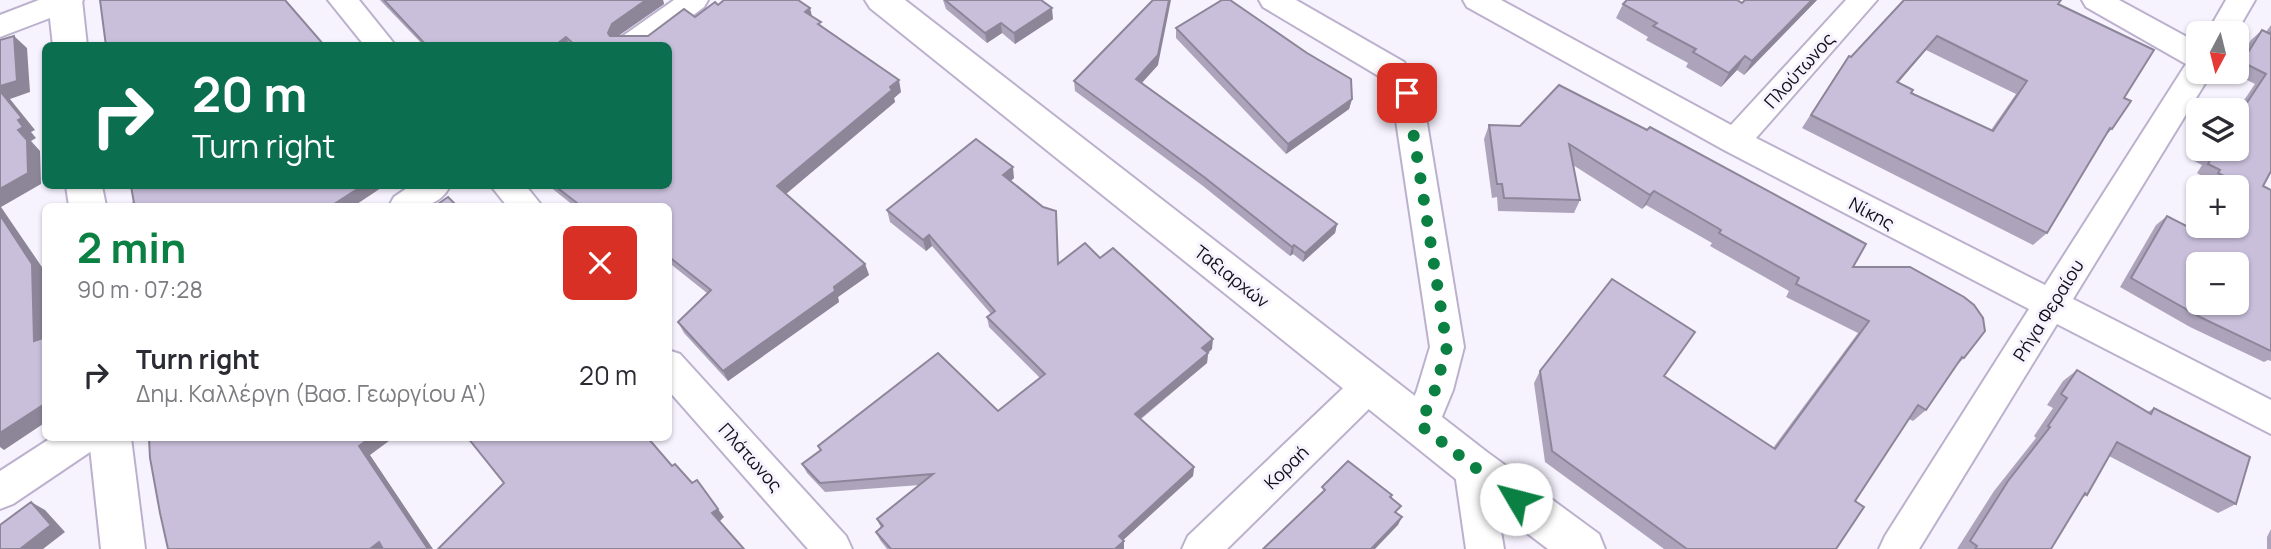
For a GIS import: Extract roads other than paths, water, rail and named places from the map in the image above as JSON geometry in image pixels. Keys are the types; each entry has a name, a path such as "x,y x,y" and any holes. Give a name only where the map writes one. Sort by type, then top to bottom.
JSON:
{"street":[{"path":"0,26 67,0 70,42"},
{"path":"342,0 379,42"},
{"path":"636,42 694,0"},
{"name":"Ταξιαρχών","path":"882,0 1472,466 1583,549"},
{"path":"1272,0 1393,70 1407,93 1447,347 1435,390 1420,425"},
{"name":"Νίκης","path":"1477,0 1735,141 2271,418"},
{"name":"Πλούτωνος","path":"1735,141 1863,0"},
{"path":"2096,0 2186,50"},
{"path":"2228,21 2241,0"},
{"name":"Ρήγα Φεραίου","path":"1898,549 2190,84"},
{"path":"409,203 430,189"},
{"path":"511,189 523,203"},
{"name":"Πλάτωνος","path":"672,369 833,549"},
{"name":"Κοραή","path":"1202,549 1370,385"},
{"path":"0,492 76,441"},
{"path":"110,441 123,549"},
{"path":"1472,466 1485,549"}]}
